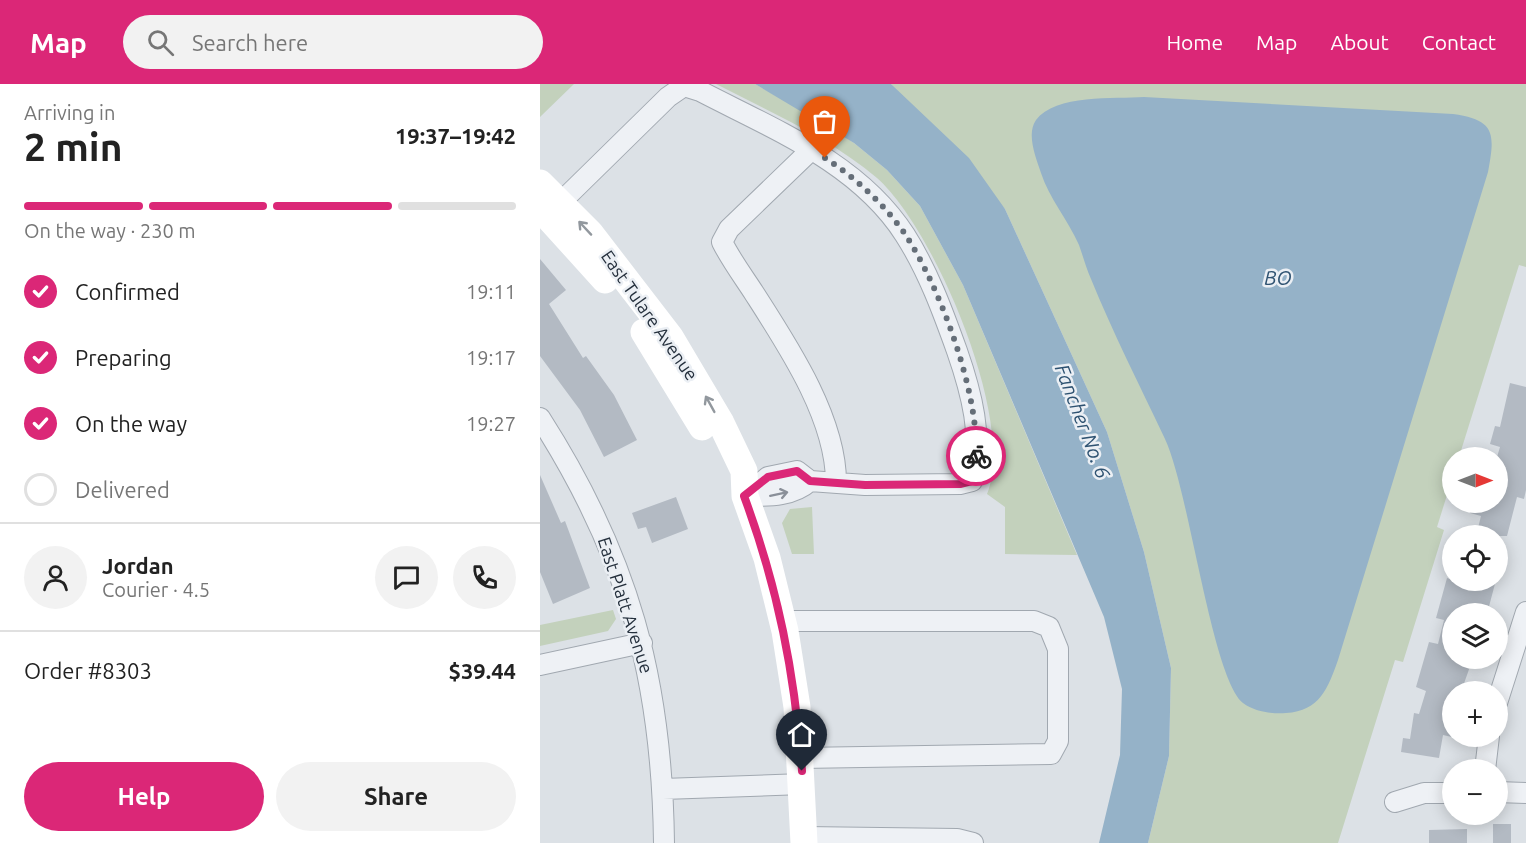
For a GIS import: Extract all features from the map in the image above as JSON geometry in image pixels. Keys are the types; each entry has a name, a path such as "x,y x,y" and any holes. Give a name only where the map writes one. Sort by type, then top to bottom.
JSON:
{"street":[{"path":"550,205 668,97 684,86 700,91 812,149 863,187 905,234 923,267 950,332 970,397 977,451 972,481 960,484 889,485 810,481 797,471 768,477 744,496"},
{"path":"812,149 729,229 722,242 770,317 814,400 832,439 836,461 836,482"},
{"name":"East Tulare Avenue","path":"540,183 550,205 618,266 688,364 721,423 744,471 744,496 767,558 782,621 797,707 804,840"},
{"name":"East Platt Avenue","path":"540,418 594,511 615,559 642,643 658,729 663,789 664,843"},
{"path":"1504,681 1526,612"},
{"path":"663,789 802,771 1051,754 1058,741 1058,649 1049,627 1034,621 782,621"},
{"path":"540,664 642,643"},
{"path":"1508,792 1526,793"},
{"path":"1395,802 1424,793 1442,793"},
{"path":"804,840 957,839 973,843"}],"green space":[{"path":"540,84 574,84 540,117"},
{"path":"716,84 755,84 816,118 854,143 887,170 920,206 963,285 1077,555 1005,554 1005,507 987,494 993,462 990,421 980,376 965,328 945,281 922,238 899,203 877,178 840,150 799,126"},
{"path":"891,84 1526,84 1526,267 1519,265 1462,447 1442,447 1442,511 1437,527 1442,529 1442,536 1403,662 1395,660 1338,843 1148,843 1169,756 1171,668 1144,552 1107,432 1005,209"},
{"path":"812,507 814,554 792,554 782,523 790,509"},
{"path":"613,610 616,619 608,631 540,646 540,625"}],"water":[{"name":"Fancher No. 6","path":"755,84 891,84 969,158 1005,209 1107,432 1144,552 1171,668 1169,756 1148,843 1099,843 1120,755 1122,689 1104,617 963,285 920,206 887,170 854,143"},
{"name":"BO","path":"1144,97 1453,114 1478,120 1489,131 1492,148 1488,172 1338,660 1321,696 1315,703 1298,711 1275,713 1253,708 1243,703 1232,687 1211,622 1183,498 1165,439 1108,319 1079,245 1044,182 1035,153 1032,139 1033,126 1045,112 1071,102 1102,98"}],"building":[{"path":"540,259 566,290 549,304 583,358 586,356 614,395 637,440 604,457 580,410 540,356"},
{"path":"1510,383 1526,387 1526,490 1524,499 1517,497 1508,532 1508,525 1479,525 1481,516 1470,513 1508,513 1508,447 1490,444 1495,426 1500,427"},
{"path":"540,475 561,523 565,521 590,588 553,604 540,572"},
{"path":"676,497 688,529 652,543 646,527 638,529 632,513"},
{"path":"1443,591 1493,591 1490,603 1442,603 1442,620 1436,618"},
{"path":"1442,628 1442,669 1469,669 1465,681 1442,681 1442,741 1439,758 1401,752 1403,738 1410,739 1414,713 1419,714 1426,691 1416,687 1429,642 1438,644"},
{"path":"1511,824 1511,843 1493,843 1493,825"},
{"path":"1467,829 1467,843 1429,843 1429,830"}],"way so far":[{"path":"825,158 863,187 885,209 905,234 923,267 962,367 974,422 976,456"}],"route":[{"path":"802,771 797,707 785,632 767,558 744,496 768,477 797,471 810,481 865,485 960,484 972,481 976,456"}]}
